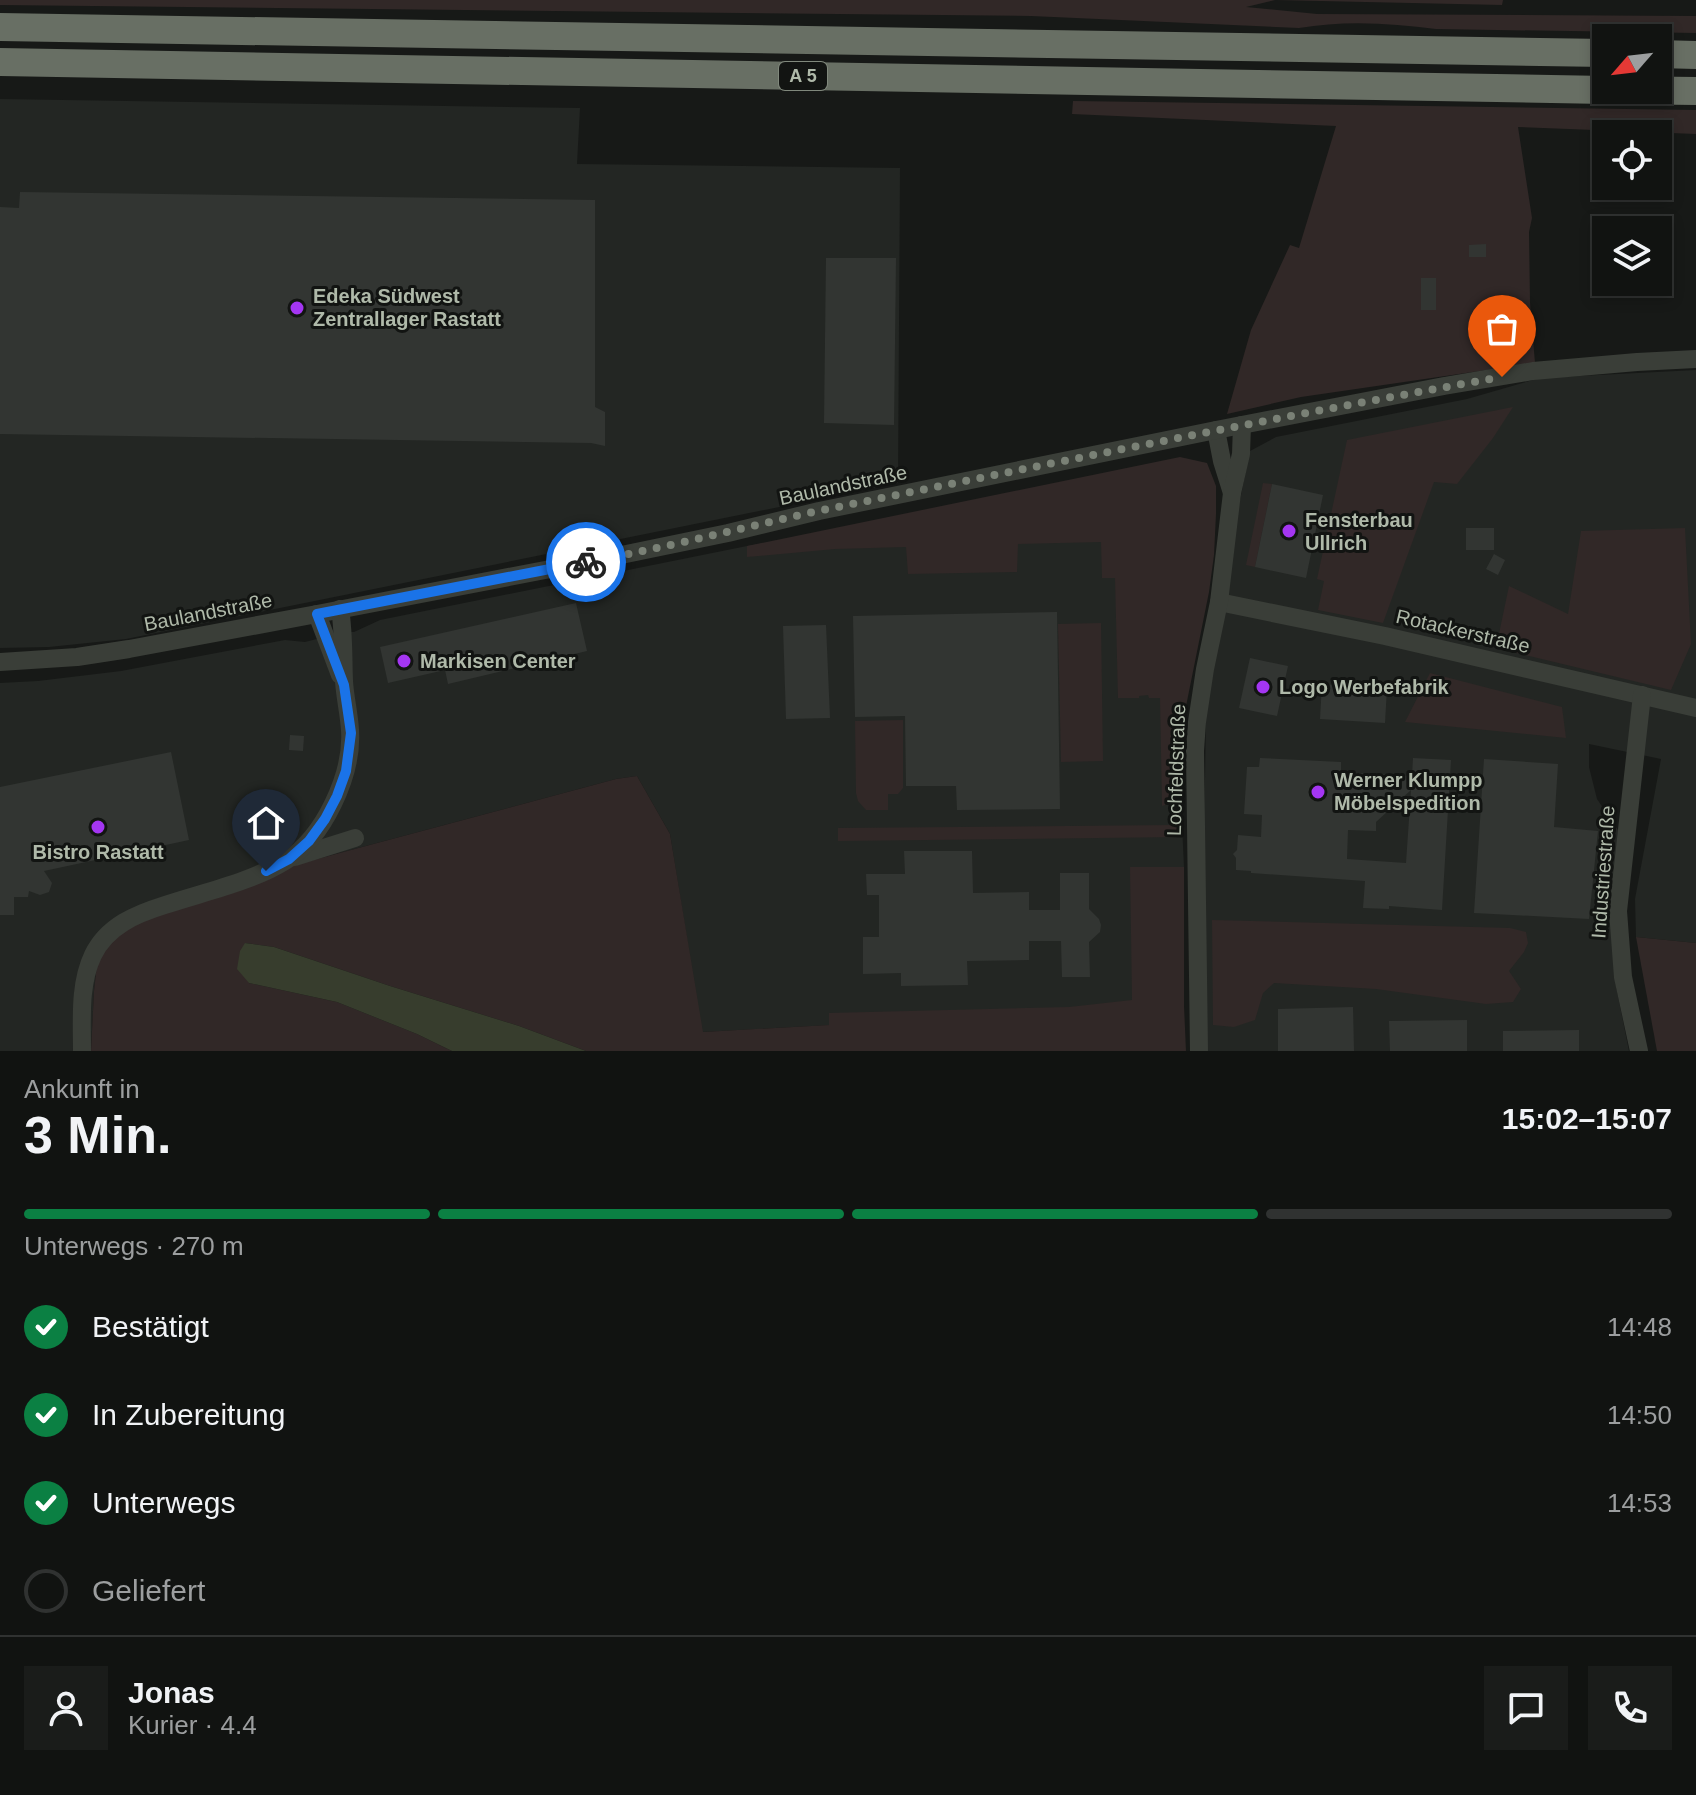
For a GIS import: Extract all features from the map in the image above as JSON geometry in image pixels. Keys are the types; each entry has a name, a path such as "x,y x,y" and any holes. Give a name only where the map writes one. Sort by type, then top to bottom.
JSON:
{"highway":[{"name":"A 5","path":"0,27 1592,53"},
{"path":"1672,54 1696,55"},
{"name":"A 5","path":"0,62 1592,90"},
{"path":"1672,91 1696,91"}],"street":[{"name":"Baulandstraße","path":"0,662 77,657 317,614 597,560 1216,430 1533,371 1696,359"},
{"name":"Lochfeldstraße","path":"1199,1051 1195,751 1205,669 1219,602 1232,493 1241,454 1242,425"},
{"name":"Lochfeldstraße","path":"1216,430 1232,493"},
{"name":"Rotackerstraße","path":"1219,602 1385,636 1696,708"},
{"path":"289,859 309,841 325,819 346,771 351,733 344,685 344,632 340,609"},
{"path":"317,614 344,685"},
{"name":"Industriestraße","path":"1639,1051 1623,977 1618,911 1642,695"},
{"path":"82,1051 85,978 93,955 117,925 143,912 355,838"}],"shaded area":[{"path":"0,0 1275,0 1246,7 1317,14 1696,16 1696,33 1672,33 1672,24 1592,24 1592,31 1436,29 1368,23 1299,28 1031,16 0,5"},
{"path":"1275,0 1503,0 1502,5"},
{"path":"0,99 580,108 577,164 900,168 898,483 126,639 49,647 0,648"},
{"path":"1073,101 1696,110 1696,134 1672,133 1672,120 1592,120 1592,130 1518,127 1532,218 1529,232 1530,302 1535,363 1301,397 1227,414 1251,330 1290,245 1299,248 1336,126 1072,114"},
{"path":"1696,370 1696,943 1636,937 1635,899 1661,759 1589,744 1589,767 1597,799 1618,830 1612,914 1615,981 1629,1051 1206,1051 1203,906 1206,715 1219,602 1250,451 1276,437 1467,399 1540,378"},
{"path":"1513,407 1457,484 1434,482 1383,623 1318,610 1324,581 1317,579 1347,440"},
{"path":"1180,457 1207,463 1216,486 1214,555 1180,736 1179,795 1172,803 1162,806 1160,698 1149,698 1148,695 1118,698 1115,578 1102,578 1101,542 1018,544 1017,572 908,574 906,547 835,549 747,557 747,546"},
{"path":"1263,483 1272,484 1255,567 1246,565"},
{"path":"1175,527 1183,717 1179,760 1184,867 1184,1006 702,1032 670,834 637,776 306,862 99,946 91,1051 0,1051 0,683 121,671 285,640 305,642 354,632 380,620 834,531"},
{"path":"1685,528 1691,644 1671,690 1496,648 1509,586 1568,614 1581,531"},
{"path":"1101,623 1103,761 1061,762 1058,624"},
{"path":"1430,673 1562,707 1566,738 1405,722"},
{"path":"903,720 903,788 898,794 888,794 888,810 866,810 856,793 855,721"},
{"path":"637,776 670,834 703,1032 829,1025 829,1013 1069,1007 1132,1000 1130,867 1184,867 1186,1051 586,1051 519,1026 274,947 245,943 249,983 337,1002 452,1051 91,1051 99,946 143,912 306,862"},
{"path":"1179,827 1182,837 838,841 838,828"},
{"path":"1212,920 1510,928 1526,932 1528,943 1509,971 1521,989 1513,1002 1486,1004 1376,989 1274,983 1263,993 1255,1020 1234,1027 1213,1025"},
{"path":"1636,937 1696,943 1696,1051 1657,1051"},
{"path":"245,943 274,947 519,1026 586,1051 452,1051 337,1002 249,983 237,969 240,951"}],"building":[{"name":"Edeka Südwest Zentrallager Rastatt","path":"20,192 595,200 595,407 605,412 605,446 591,443 0,434 0,207 19,208"},
{"path":"1486,244 1486,257 1469,257 1469,245"},
{"path":"826,258 896,258 894,425 824,423"},
{"path":"1421,278 1436,278 1436,310 1421,310"},
{"name":"Fensterbau Ullrich","path":"1272,484 1323,495 1306,578 1255,567"},
{"path":"1466,528 1494,528 1494,550 1466,550"},
{"path":"1494,554 1505,560 1498,575 1486,569"},
{"path":"576,603 587,651 448,684 445,670 388,683 380,647"},
{"path":"1057,612 1060,809 957,810 956,786 906,786 905,716 855,717 853,616"},
{"path":"826,625 830,718 786,719 783,626"},
{"name":"Logo Werbefabrik","path":"1250,658 1288,666 1277,716 1239,708"},
{"path":"1322,684 1387,688 1385,723 1320,719"},
{"path":"290,735 304,736 303,751 289,750"},
{"path":"171,752 189,840 44,871 52,883 49,892 40,895 29,891 28,897 14,897 14,915 0,915 0,787"},
{"path":"1260,758 1341,762 1341,772 1412,776 1413,758 1451,760 1442,910 1389,906 1389,909 1363,908 1365,881 1236,870 1233,854 1237,850 1238,835 1261,837 1262,815 1244,814 1247,767 1259,767","holes":["1411,790 1406,863 1347,859 1348,830 1376,831 1376,822"]},
{"path":"1484,759 1558,764 1554,827 1598,831 1589,919 1474,913"},
{"path":"904,851 972,851 973,893 1029,892 1029,910 1060,910 1060,873 1089,873 1089,909 1101,925 1100,932 1089,942 1090,977 1062,977 1061,941 1029,941 1029,960 967,961 968,985 901,986 901,973 863,974 863,937 879,937 879,895 867,895 866,874 905,874"},
{"path":"1353,1007 1354,1051 1278,1051 1278,1009"},
{"path":"1467,1020 1467,1051 1390,1051 1389,1021"},
{"path":"1579,1030 1579,1051 1503,1051 1503,1031"}],"way so far":[{"path":"586,562 1216,430 1502,377"}],"place":[{"name":"Edeka Südwest Zentrallager Rastatt","path":"297,308"},
{"name":"Fensterbau Ullrich","path":"1289,531"},
{"name":"Markisen Center","path":"404,661"},
{"name":"Logo Werbefabrik","path":"1263,687"},
{"name":"Werner Klumpp Möbelspedition","path":"1318,792"},
{"name":"Bistro Rastatt","path":"98,827"}],"route":[{"path":"266,871 289,859 309,841 325,819 346,771 351,733 344,685 317,614 586,562"}]}
